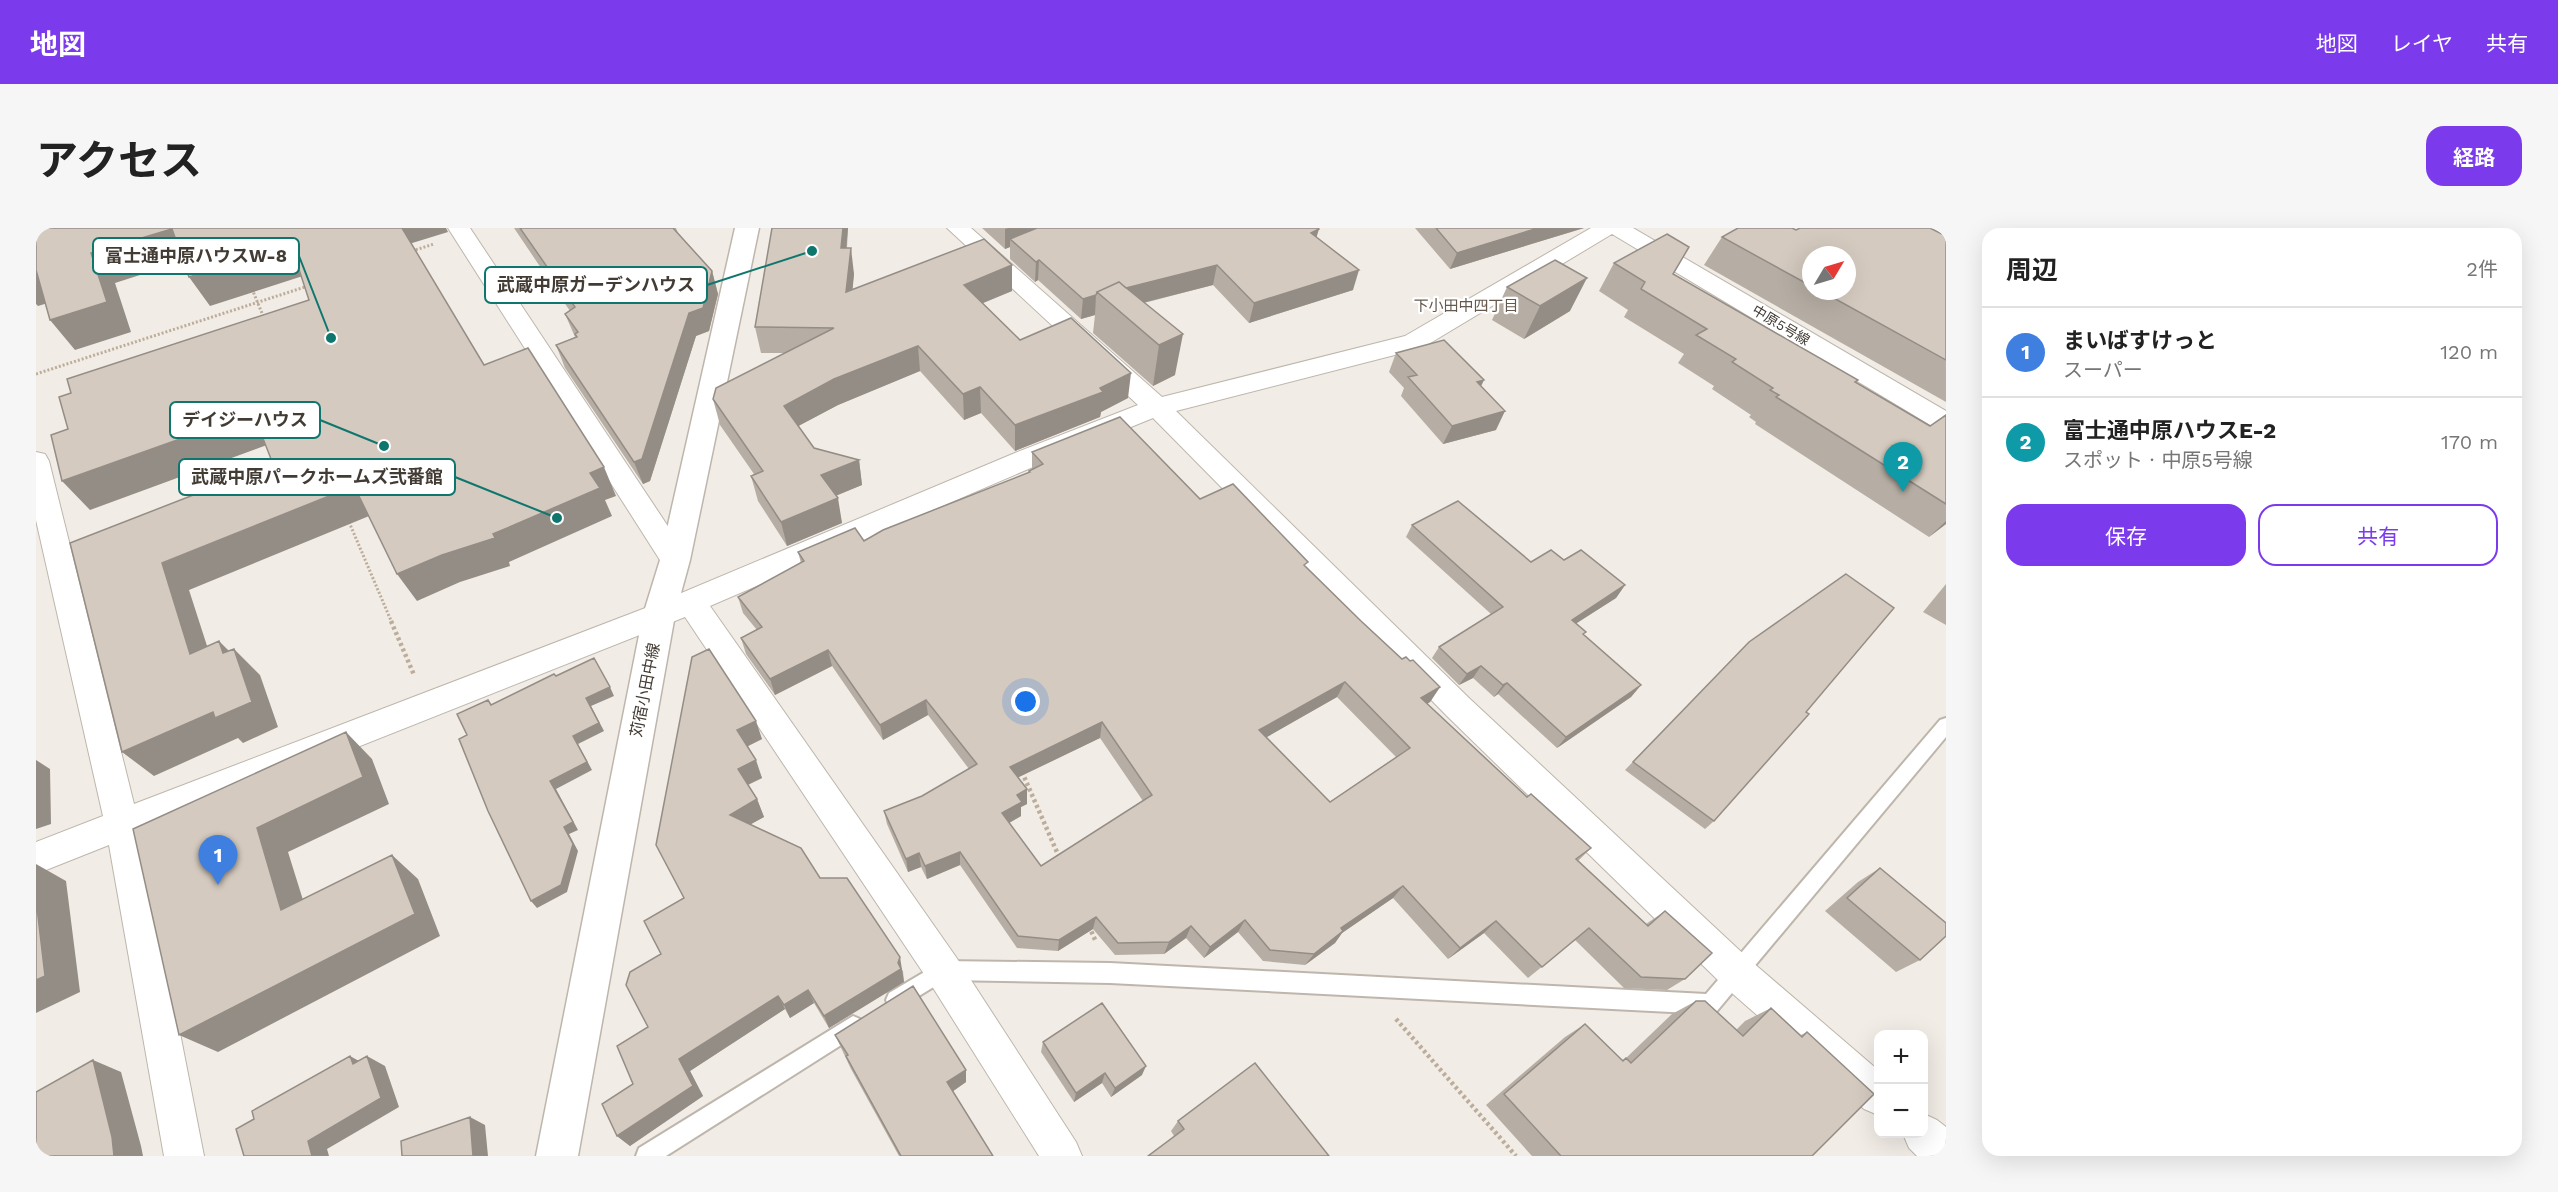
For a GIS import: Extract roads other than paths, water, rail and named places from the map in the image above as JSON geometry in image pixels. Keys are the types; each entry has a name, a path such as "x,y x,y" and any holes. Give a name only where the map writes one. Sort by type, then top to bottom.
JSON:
{"street":[{"name":"苅宿小田中線","path":"557,1156 659,615 675,560 747,228"},
{"path":"958,228 998,257 1157,407 1459,708 1738,974 1874,1092"},
{"path":"36,858 659,615 1024,460 1157,407 1413,342 1607,228"},
{"name":"中原5号線","path":"1617,228 1946,423"},
{"path":"461,231 675,560"},
{"path":"36,461 122,825 184,1156"},
{"path":"690,601 943,970 1062,1156"},
{"path":"1928,1138 1946,1154"}],"lane":[{"path":"647,1156 943,970 1110,974 1710,1004 1738,974 1946,724"}],"place":[{"name":"武蔵中原ガーデンハウス","path":"812,251"},
{"name":"富士通中原ハウスW-8","path":"331,338"},
{"name":"デイジーハウス","path":"384,446"},
{"name":"富士通中原ハウスE-2","path":"1903,492"},
{"name":"武蔵中原パークホームズ弐番館","path":"557,518"},
{"name":"まいばすけっと","path":"218,885"}],"district":[{"name":"下小田中四丁目","path":"1466,306"}]}
